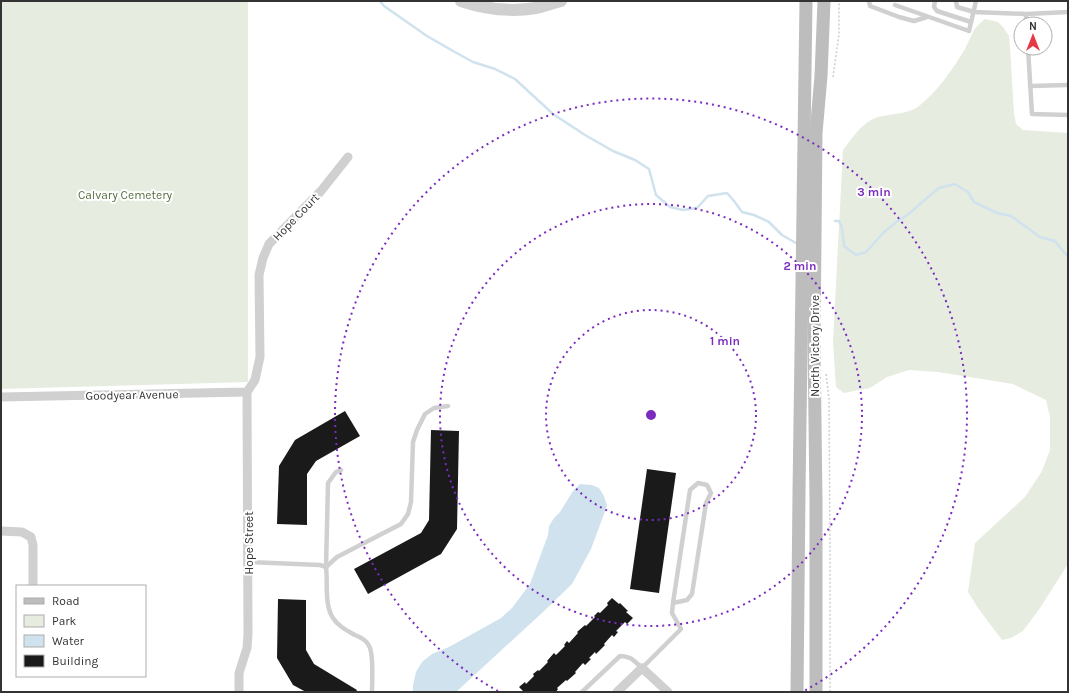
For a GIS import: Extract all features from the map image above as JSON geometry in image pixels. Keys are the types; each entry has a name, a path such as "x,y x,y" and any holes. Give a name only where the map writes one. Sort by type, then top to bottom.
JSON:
{"main road":[{"name":"North Victory Drive","path":"797,692 799,499 808,342 810,133 806,1"},
{"name":"North Victory Drive","path":"810,133 821,76 824,1"},
{"name":"North Victory Drive","path":"808,342 816,501 816,692"}],"street":[{"path":"462,1 496,9 516,10 536,8 561,1"},
{"name":"Hope Court","path":"247,392 255,380 260,356 260,275 263,258 269,244 320,191 348,157"},
{"name":"Goodyear Avenue","path":"1,397 247,392"},
{"name":"Hope Street","path":"239,692 239,673 247,648 248,634 249,562 247,392"},
{"path":"1,531 22,532 31,537 33,545 33,585"},
{"path":"617,692 642,668 668,692"}],"lane":[{"path":"869,1 870,6 899,17 914,21 927,17"},
{"path":"935,1 934,7 937,11 972,22"},
{"path":"956,1 957,7 974,12 1026,14 1068,12"},
{"path":"895,5 969,31 976,1"},
{"path":"1028,56 1032,114 1068,115"},
{"path":"1030,86 1068,85"},
{"path":"326,567 337,557 401,524 408,514 411,502 413,442 417,430 425,414 434,408 448,406"},
{"path":"340,470 336,472 328,483 327,493 326,567 328,577 328,609 333,618 342,628 357,636 370,646 372,656 372,692"},
{"path":"582,692 620,656 627,656 642,668 681,629 672,613 673,602 690,490 698,483 707,485 711,493 706,503 692,594 687,600 673,602"},
{"path":"249,562 320,565 326,567"}],"path":[{"path":"832,83 839,34 839,1"},
{"path":"826,373 829,400 830,692"}],"green space":[{"name":"Calvary Cemetery","path":"1,1 248,1 248,382 1,389"},
{"path":"985,19 998,22 1009,36 1016,124 1023,130 1068,133 1068,564 1040,608 1023,631 1011,638 1002,640 968,592 975,543 1025,497 1042,471 1050,450 1050,417 1046,400 1013,384 938,372 909,370 887,377 870,388 844,393 836,387 833,342 843,150 858,130 867,122 878,117 910,111 926,100 950,72 965,49 974,30"}],"water":[{"path":"580,484 592,485 599,488 604,496 607,506 591,549 572,584 456,692 413,692 416,672 422,662 432,654 449,647 501,618 512,608 530,584 548,535 549,526 573,491"}],"building":[{"path":"345,411 360,436 316,461 307,474 307,525 277,524 279,466 295,440"},
{"path":"431,430 459,431 457,529 441,554 368,594 354,569 421,533 429,520"},
{"path":"647,469 676,473 659,593 630,589"},
{"path":"612,598 619,604 620,603 628,611 626,612 633,618 627,624 625,622 616,631 618,632 614,637 612,635 596,654 595,652 589,658 591,659 585,665 583,663 575,672 576,673 557,688 558,689 556,692 524,692 519,687 525,682 526,684 534,676 533,674 538,670 539,671 548,662 547,661 554,653 556,655 565,646 564,645 567,641 569,643 578,633 577,632 585,625 586,626 598,612 600,613 608,605 607,603"},
{"path":"278,599 306,600 306,650 314,664 357,690 356,692 306,692 293,685 277,658"}],"waterway":[{"path":"380,1 384,6 427,36 473,62 495,69 515,79 553,114 585,135 613,151 635,160 649,169 656,195 670,207 683,210 697,208 708,196 727,193 742,212 754,215 769,222 782,235 796,243"},
{"path":"835,221 839,221 842,228 844,246 856,255 866,252 884,232 910,213 939,188 955,184 968,192 974,202 997,213 1011,216 1040,237 1055,241 1068,257"}]}
